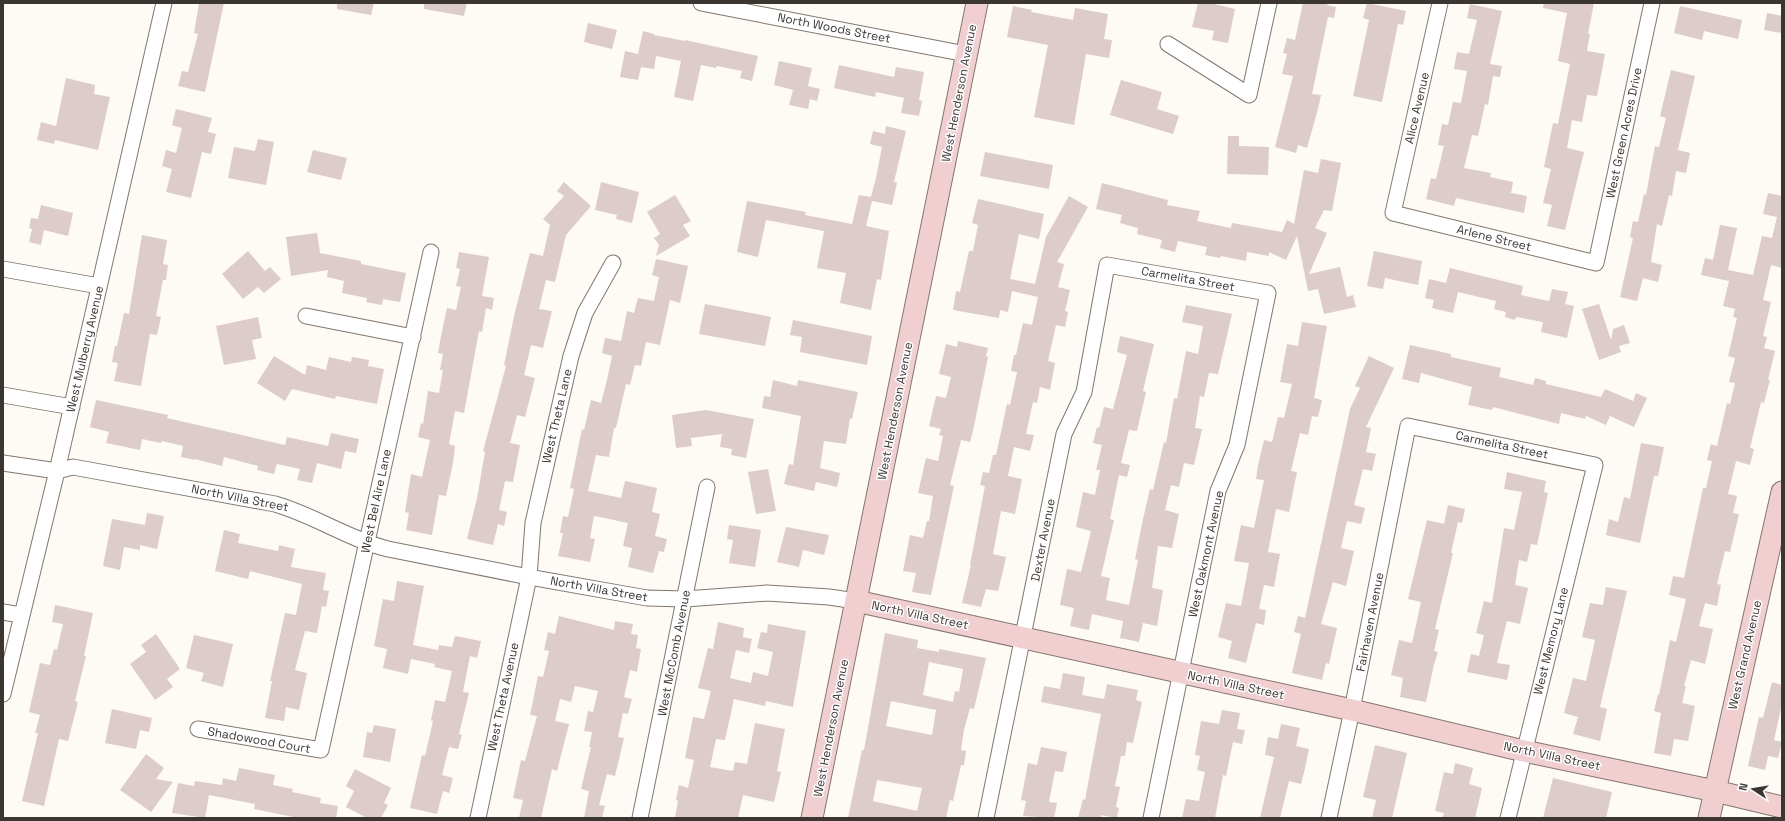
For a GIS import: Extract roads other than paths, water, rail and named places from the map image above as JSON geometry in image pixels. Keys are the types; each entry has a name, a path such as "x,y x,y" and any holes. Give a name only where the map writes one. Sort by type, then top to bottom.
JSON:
{"street":[{"name":"West Mulberry Avenue","path":"3,694 72,407 164,3"},
{"name":"North Woods Street","path":"701,3 966,54"},
{"name":"West Henderson Avenue","path":"812,818 977,3"},
{"path":"1168,44 1249,94 1269,3"},
{"name":"Alice Avenue","path":"1393,213 1440,3"},
{"name":"West Green Acres Drive","path":"1596,263 1652,3"},
{"name":"Arlene Street","path":"1393,213 1596,263"},
{"name":"West Bel Aire Lane","path":"321,750 431,252"},
{"name":"West Theta Lane","path":"528,577 533,523 571,356 586,313 613,263"},
{"name":"Carmelita Street","path":"1107,265 1268,293"},
{"name":"Dexter Avenue","path":"986,818 1064,434 1084,392 1107,265"},
{"path":"3,269 99,286"},
{"name":"West Oakmont Avenue","path":"1151,818 1218,491 1237,445 1268,293"},
{"path":"306,316 413,337"},
{"path":"3,395 72,407"},
{"name":"Carmelita Street","path":"1408,426 1595,465"},
{"name":"Fairhaven Avenue","path":"1329,818 1352,710 1408,426"},
{"name":"North Villa Street","path":"3,463 57,471 73,467 275,504 300,512 367,543 413,555 625,595 684,599 767,593 829,597 856,601 1352,710 1524,751 1715,791 1782,807"},
{"name":"West Memory Lane","path":"1508,818 1595,465"},
{"name":"West McComb Avenue","path":"640,818 707,487"},
{"name":"West Grand Avenue","path":"1709,818 1782,492"},
{"name":"West Theta Avenue","path":"478,818 528,577"},
{"path":"3,612 21,615"},
{"name":"Shadowood Court","path":"198,729 321,750"}]}
